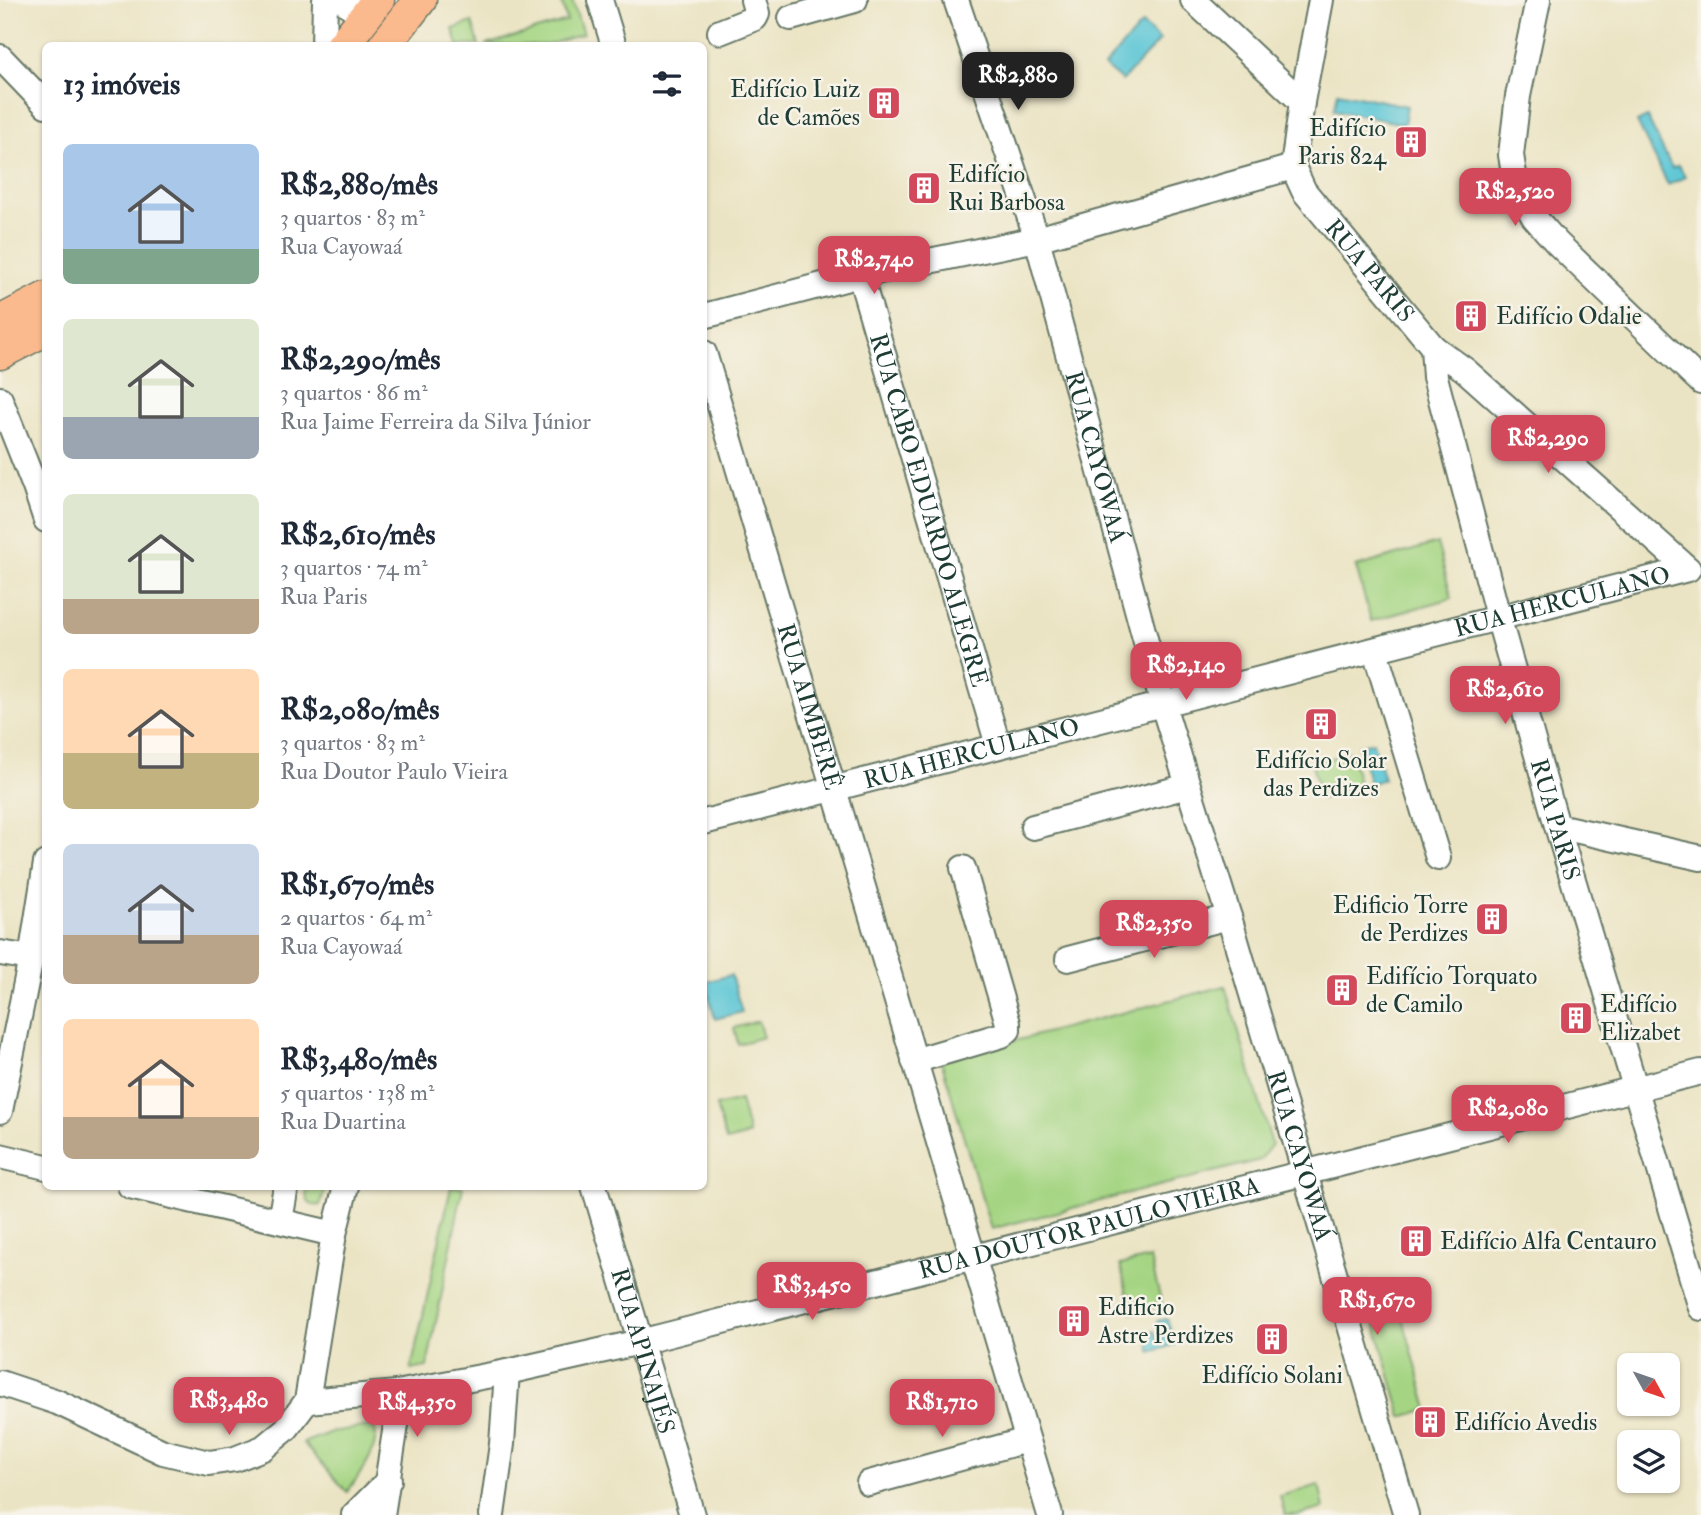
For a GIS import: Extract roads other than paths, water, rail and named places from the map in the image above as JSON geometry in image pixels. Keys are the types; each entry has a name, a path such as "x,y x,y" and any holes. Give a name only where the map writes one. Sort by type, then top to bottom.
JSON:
{"main road":[{"path":"387,42 420,0"},
{"path":"345,42 365,16"},
{"path":"0,322 42,300"},
{"path":"0,353 42,331"}],"street":[{"path":"324,42 325,0"},
{"path":"600,0 613,42"},
{"path":"720,32 755,18 757,14 753,0"},
{"path":"791,18 855,0"},
{"name":"RUA CAYOWAÁ","path":"957,0 1037,239 1163,705 1229,917 1406,1515"},
{"path":"1193,0 1302,102"},
{"path":"707,315 860,275 1037,239 1293,167 1321,0"},
{"path":"1538,0 1518,96 1511,155 1514,174 1523,198 1534,217 1557,243 1701,382"},
{"path":"0,57 42,100"},
{"name":"RUA PARIS","path":"1293,167 1304,191 1433,347 1435,377 1499,620 1557,826 1701,1308"},
{"name":"RUA CABO EDUARDO ALEGRE","path":"860,275 998,745"},
{"name":"RUA HERCULANO","path":"707,821 998,745 1499,620 1688,569 1465,370 1433,347"},
{"name":"RUA AIMBERÊ","path":"707,362 971,1257 1050,1515"},
{"path":"0,399 40,486"},
{"path":"1375,651 1438,858"},
{"path":"1033,827 1188,786"},
{"path":"1557,826 1701,858"},
{"path":"914,1061 1002,1035 1008,1030 963,868"},
{"path":"0,1111 31,958 42,888"},
{"path":"1069,959 1229,917"},
{"path":"0,953 31,958"},
{"name":"RUA DOUTOR PAULO VIEIRA","path":"307,1401 397,1393 640,1342 1701,1072"},
{"path":"0,1156 42,1166"},
{"path":"147,1190 334,1234"},
{"path":"280,1222 285,1190"},
{"path":"0,1383 57,1402 163,1452 209,1463 235,1459 263,1448 286,1429 307,1401 334,1234 345,1190"},
{"name":"RUA APINAJÉS","path":"595,1190 692,1515"},
{"path":"492,1515 502,1444 507,1372"},
{"path":"382,1515 396,1425 397,1393"},
{"path":"869,1483 1027,1440"},
{"path":"354,1515 389,1480"}],"water":[{"path":"1142,24 1160,40 1122,81 1104,66"},
{"path":"1338,92 1407,106 1404,124 1334,110"},
{"path":"1647,117 1672,168 1679,165 1685,177 1668,185 1637,122"},
{"path":"1373,742 1384,779 1370,784 1359,746"},
{"path":"731,975 742,1012 715,1019 707,981"},
{"path":"1167,1319 1176,1344 1151,1352 1149,1338 1154,1331 1159,1342 1163,1341 1157,1321"}],"place":[{"name":"Edifício Luiz de Camões","path":"884,103"},
{"name":"Edifício Paris 824","path":"1411,142"},
{"name":"Edifício Rui Barbosa","path":"924,188"},
{"name":"Edifício Odalie","path":"1471,316"},
{"name":"Edifício Solar das Perdizes","path":"1321,724"},
{"name":"Edificio Torre de Perdizes","path":"1492,919"},
{"name":"Edifício Torquato de Camilo","path":"1342,990"},
{"name":"Edifício Elizabet","path":"1576,1018"},
{"name":"Edifício Alfa Centauro","path":"1416,1241"},
{"name":"Edificio Astre Perdizes","path":"1074,1321"},
{"name":"Edifício Solani","path":"1272,1339"},
{"name":"Edifício Avedis","path":"1430,1422"}]}
